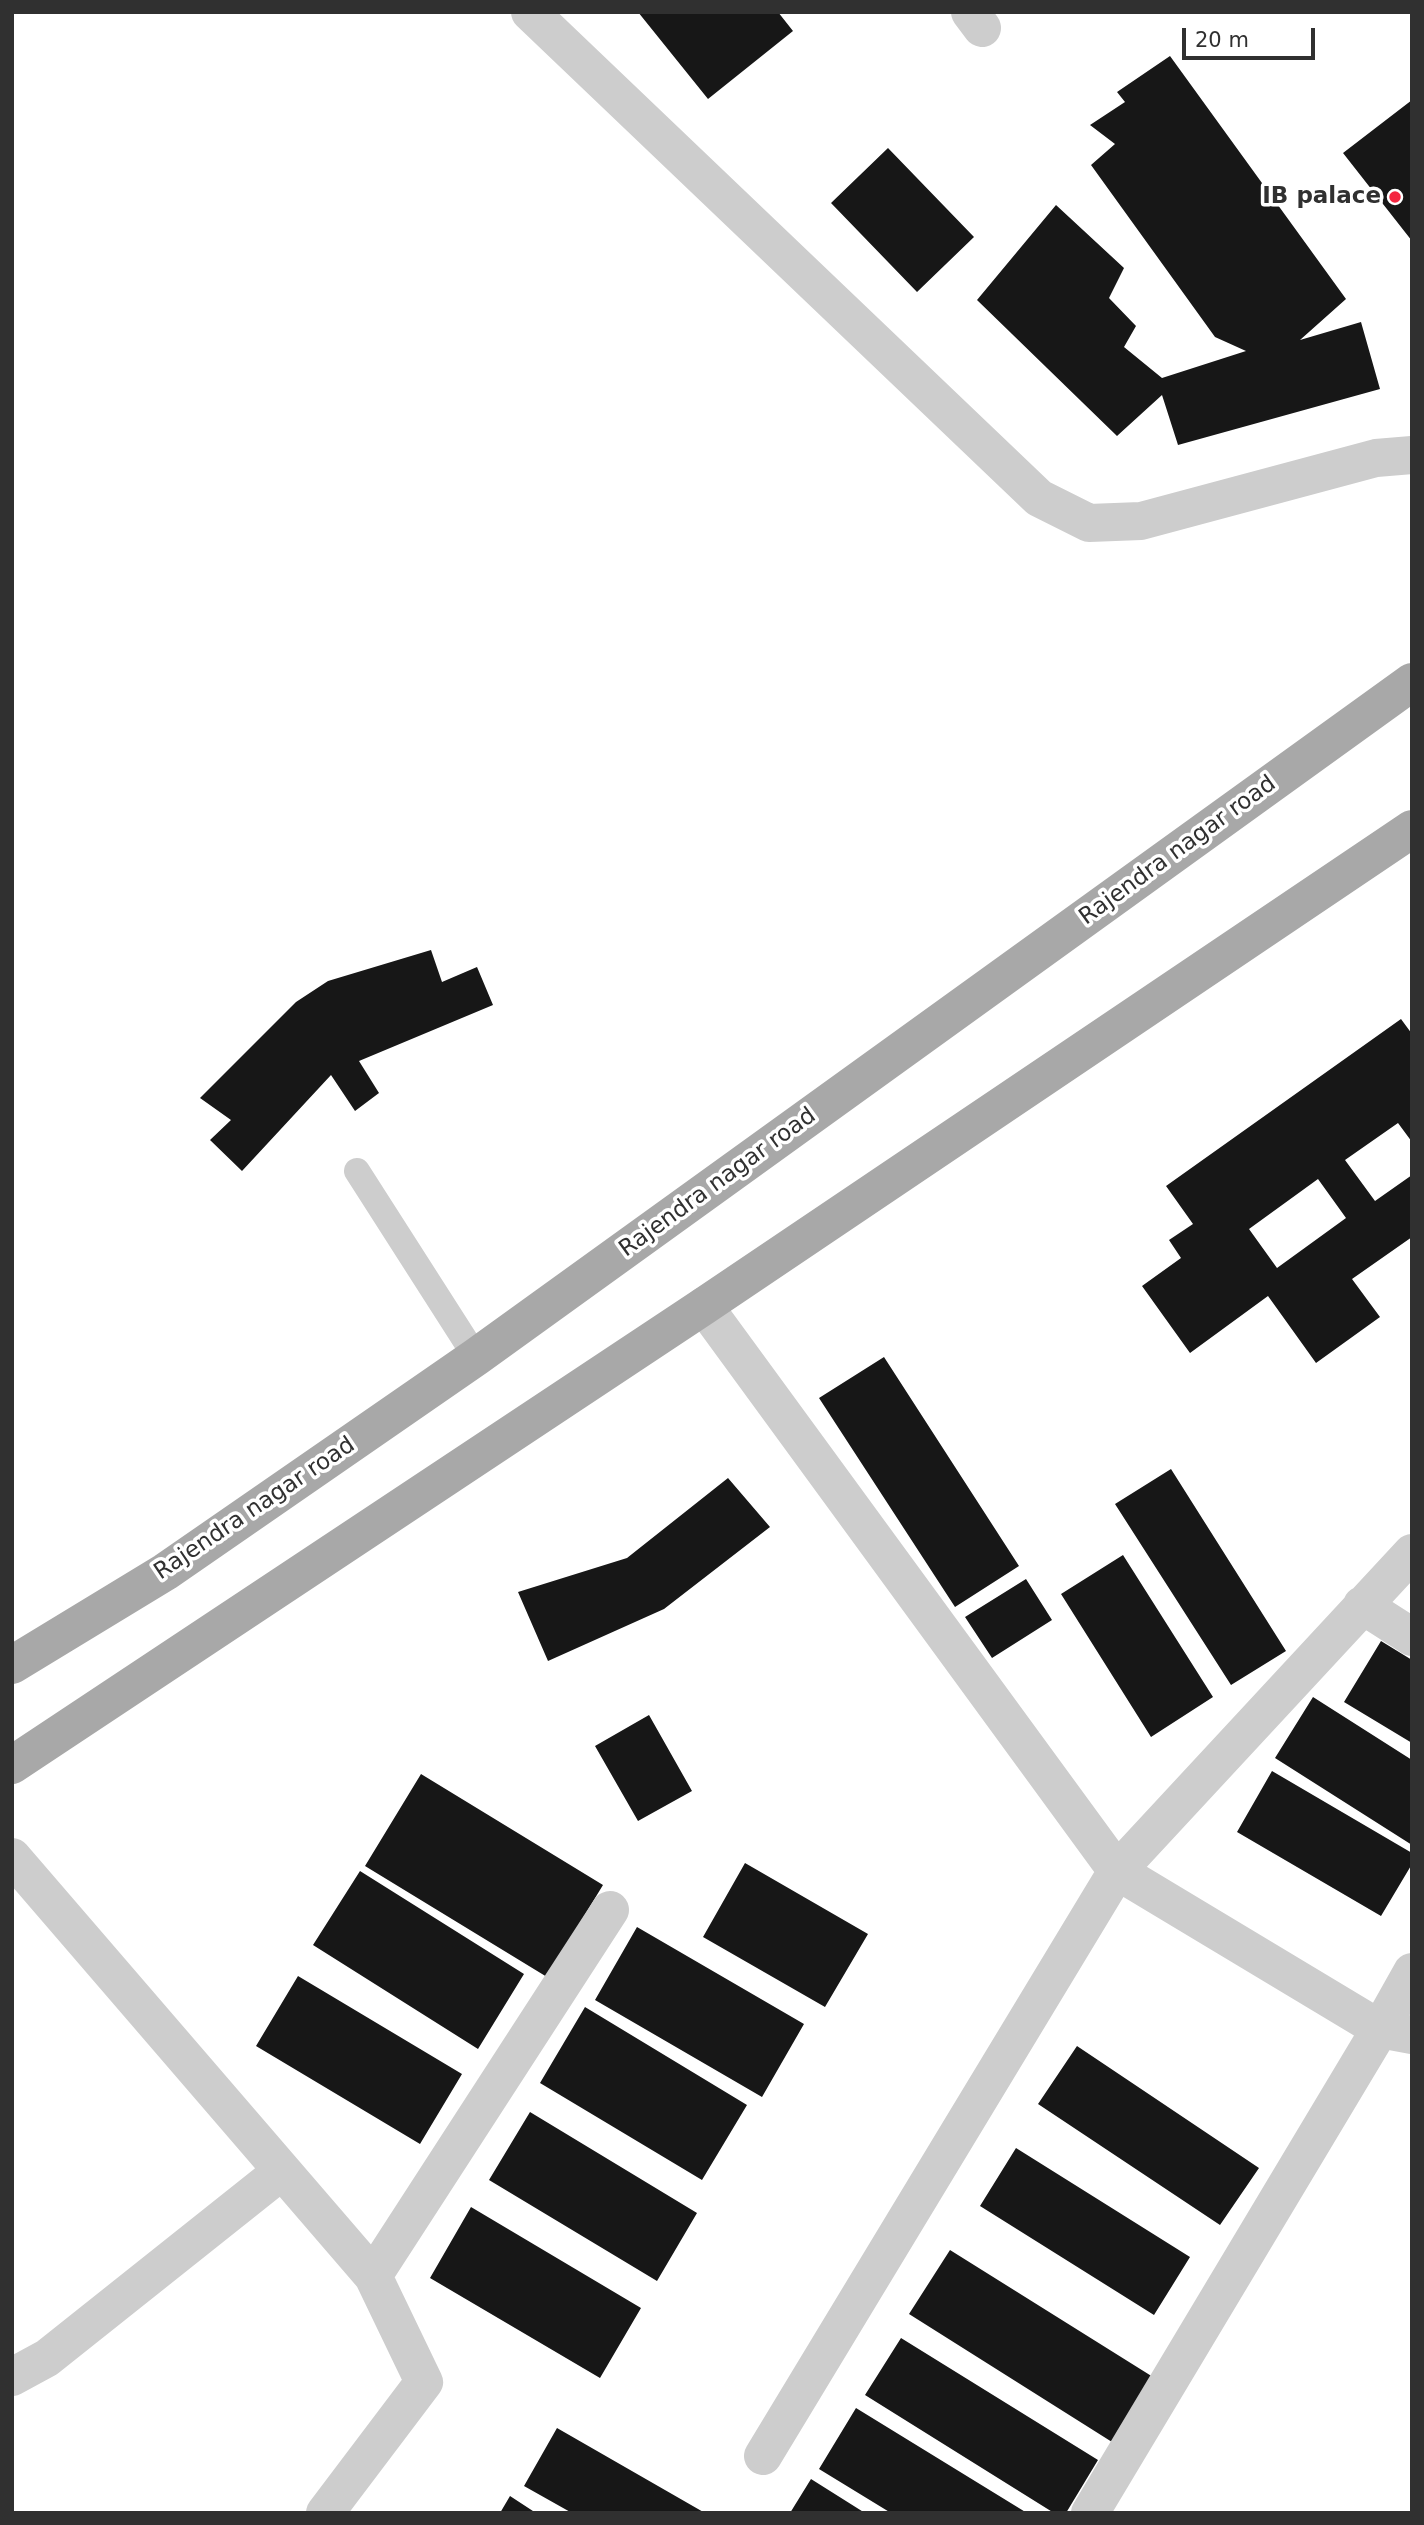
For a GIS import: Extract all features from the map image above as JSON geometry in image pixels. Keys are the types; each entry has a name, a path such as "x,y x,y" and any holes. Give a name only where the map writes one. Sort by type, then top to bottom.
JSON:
{"main road":[{"name":"Rajendra nagar road","path":"12,1665 165,1572 476,1357 1412,682"},
{"path":"12,1765 704,1306 1412,829"}],"street":[{"path":"546,17 1039,498 1089,523 1141,521 1376,458 1412,455"},
{"path":"704,1306 1117,1871 1396,2032"},
{"path":"763,2456 1117,1871 1412,1553"},
{"path":"1362,1605 1412,1637"},
{"path":"12,1857 373,2276 424,2382 325,2513"},
{"path":"373,2276 610,1909"},
{"path":"1090,2513 1396,2032 1412,1972"},
{"path":"12,2377 47,2358 282,2171"}],"lane":[{"path":"357,1171 476,1357"}],"building":[{"path":"638,12 778,12 793,31 708,99"},
{"path":"1170,56 1346,299 1300,340 1361,322 1380,389 1178,445 1162,395 1117,436 977,300 1056,205 1124,268 1109,298 1136,326 1124,347 1162,378 1246,351 1215,337 1091,165 1115,144 1090,125 1125,102 1117,92"},
{"name":"IB palace","path":"1412,100 1412,241 1343,153"},
{"path":"888,148 974,237 917,292 831,203"},
{"path":"431,950 442,982 477,967 493,1005 359,1061 379,1093 355,1111 331,1075 242,1171 210,1140 231,1120 200,1098 296,1002 328,981"},
{"path":"1401,1019 1412,1034 1412,1142 1398,1123 1345,1160 1375,1201 1412,1175 1412,1237 1352,1279 1380,1317 1316,1363 1268,1296 1190,1353 1142,1286 1181,1258 1169,1240 1193,1224 1166,1186","holes":["1318,1179 1346,1218 1277,1268 1249,1229"]},
{"path":"884,1357 1019,1566 955,1607 819,1398"},
{"path":"1171,1469 1286,1651 1231,1685 1115,1504"},
{"path":"728,1478 770,1527 664,1609 548,1661 518,1592 627,1558"},
{"path":"1123,1555 1213,1697 1151,1737 1061,1594"},
{"path":"1026,1579 1052,1620 992,1658 965,1617"},
{"path":"1381,1641 1412,1660 1412,1743 1344,1702"},
{"path":"1313,1697 1412,1760 1412,1845 1275,1758"},
{"path":"649,1715 692,1791 638,1821 595,1746"},
{"path":"1272,1771 1412,1853 1412,1864 1381,1916 1237,1832"},
{"path":"421,1774 603,1885 547,1977 365,1866"},
{"path":"745,1863 868,1934 825,2007 703,1937"},
{"path":"360,1871 524,1974 478,2049 313,1945"},
{"path":"637,1927 804,2024 762,2097 595,2000"},
{"path":"298,1976 462,2074 420,2144 256,2046"},
{"path":"585,2007 747,2105 702,2180 540,2083"},
{"path":"1077,2046 1259,2168 1220,2225 1038,2104"},
{"path":"530,2112 697,2213 657,2281 489,2180"},
{"path":"1016,2148 1190,2257 1154,2315 980,2206"},
{"path":"471,2207 641,2308 600,2378 430,2278"},
{"path":"950,2250 1153,2377 1112,2442 909,2314"},
{"path":"901,2338 1098,2460 1066,2513 1054,2513 865,2395"},
{"path":"856,2408 1027,2513 891,2513 819,2469"},
{"path":"557,2428 705,2513 572,2513 524,2486"},
{"path":"811,2479 865,2513 790,2513"},
{"path":"510,2496 536,2513 500,2513"}],"place":[{"name":"IB palace","path":"1395,197"}]}
